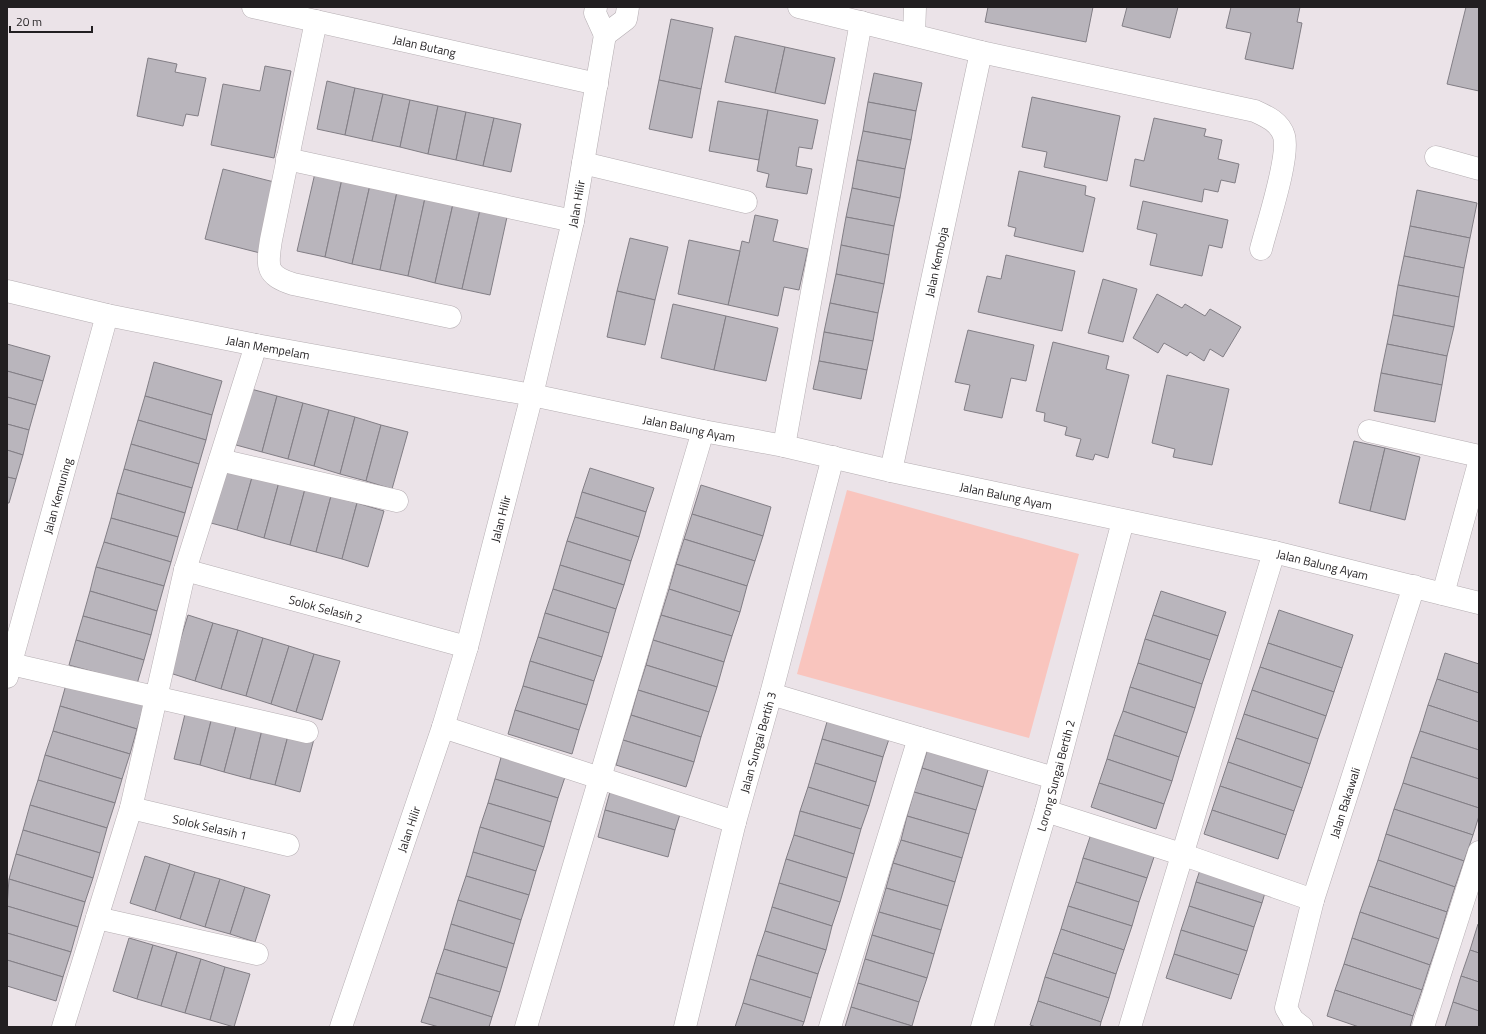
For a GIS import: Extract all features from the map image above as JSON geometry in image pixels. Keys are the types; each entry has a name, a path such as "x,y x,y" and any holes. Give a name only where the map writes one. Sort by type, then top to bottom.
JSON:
{"street":[{"path":"596,10 605,35 626,19 628,7"},
{"path":"799,7 982,52 1255,111 1273,120 1284,135 1285,157 1261,249"},
{"path":"914,35 915,7"},
{"name":"Jalan Butang","path":"259,8 597,84"},
{"path":"316,21 268,258 271,273 277,278 293,284 450,318"},
{"path":"784,446 861,22"},
{"name":"Jalan Hilir","path":"341,1027 443,727 467,647 532,395 573,221 605,35"},
{"name":"Jalan Kemboja","path":"891,472 982,52"},
{"path":"1436,157 1479,169"},
{"path":"287,159 573,221"},
{"path":"583,163 746,202"},
{"name":"Jalan Mempelam","path":"7,291 107,314 256,345 532,395"},
{"name":"Jalan Kemuning","path":"9,671 107,314"},
{"path":"63,1027 131,808 185,570 256,345"},
{"name":"Jalan Balung Ayam","path":"532,395 703,431 784,446 891,472 1274,552 1479,603"},
{"path":"526,1027 703,431"},
{"path":"1369,431 1479,456"},
{"name":"Jalan Sungai Bertih 3","path":"685,1027 735,822 771,694 833,457"},
{"path":"220,460 397,501"},
{"path":"1443,594 1479,463"},
{"name":"Lorong Sungai Bertih 2","path":"982,1027 1046,811 1123,521"},
{"path":"1130,1027 1181,854 1274,552"},
{"name":"Solok Selasih 2","path":"185,570 467,647"},
{"name":"Jalan Bakawali","path":"1298,1023 1286,1008 1313,900 1414,586"},
{"path":"9,671 156,696 307,732"},
{"path":"771,694 1054,778"},
{"path":"443,727 735,822"},
{"path":"830,1027 918,738"},
{"name":"Solok Selasih 1","path":"131,808 288,845"},
{"path":"1046,811 1181,854 1313,900"},
{"path":"1423,1027 1479,852"},
{"path":"97,918 257,954"}],"shaded area":[{"path":"847,490 1079,554 1029,738 797,674"}],"building":[{"path":"988,7 1093,7 1086,42 985,22"},
{"path":"1127,7 1178,7 1170,38 1122,26"},
{"path":"1231,7 1300,7 1297,22 1302,23 1293,69 1245,59 1251,33 1226,28"},
{"path":"1466,7 1479,7 1479,91 1447,84"},
{"path":"671,19 713,28 701,89 659,80"},
{"path":"735,36 785,47 775,93 725,82"},
{"path":"785,47 835,58 825,104 775,93"},
{"path":"148,58 177,64 175,72 206,78 198,116 186,114 183,126 137,116"},
{"path":"265,66 291,71 274,158 211,145 223,84 260,91"},
{"path":"874,73 922,83 916,111 868,102"},
{"path":"659,80 701,89 692,138 649,129"},
{"path":"327,81 355,88 345,135 317,129"},
{"path":"355,88 383,94 372,141 345,135"},
{"path":"383,94 410,100 400,147 372,141"},
{"path":"1032,97 1120,116 1107,181 1044,167 1047,152 1022,147"},
{"path":"410,100 438,106 428,154 400,147"},
{"path":"718,101 768,110 759,160 709,151"},
{"path":"868,102 916,111 911,140 863,131"},
{"path":"438,106 466,112 456,160 428,154"},
{"path":"768,110 818,120 812,149 799,147 796,166 812,169 807,194 766,187 769,174 757,171"},
{"path":"466,112 494,118 483,166 456,160"},
{"path":"494,118 521,124 511,172 483,166"},
{"path":"1154,118 1206,129 1204,136 1222,140 1218,159 1239,164 1235,183 1221,180 1218,192 1204,189 1202,202 1130,186 1135,159 1144,161"},
{"path":"863,131 911,140 905,169 857,160"},
{"path":"857,160 905,169 900,198 852,188"},
{"path":"223,169 278,183 260,253 205,239"},
{"path":"1019,171 1086,186 1085,195 1095,198 1083,252 1014,236 1016,228 1008,226"},
{"path":"315,173 342,179 325,257 297,251"},
{"path":"342,179 370,185 352,264 325,257"},
{"path":"370,185 397,192 380,270 352,264"},
{"path":"852,188 900,198 894,226 846,217"},
{"path":"1417,190 1477,203 1470,238 1410,226"},
{"path":"397,192 425,198 408,276 380,270"},
{"path":"425,198 453,204 435,283 408,276"},
{"path":"1143,201 1228,220 1222,248 1209,245 1202,276 1150,265 1157,234 1137,229"},
{"path":"453,204 480,210 462,289 435,283"},
{"path":"480,210 507,217 490,295 462,289"},
{"path":"755,215 778,220 773,241 808,249 799,290 784,287 778,316 728,305 742,241 749,243"},
{"path":"846,217 894,226 889,255 841,245"},
{"path":"1410,226 1470,238 1464,268 1404,256"},
{"path":"630,238 668,247 655,300 617,291"},
{"path":"689,240 740,251 728,305 678,294"},
{"path":"841,245 889,255 884,284 836,274"},
{"path":"1006,255 1075,271 1062,331 978,312 987,276 1001,279"},
{"path":"1404,256 1464,268 1459,297 1398,285"},
{"path":"836,274 884,284 878,313 830,303"},
{"path":"1103,279 1137,289 1123,342 1088,333"},
{"path":"1398,285 1459,297 1454,327 1393,315"},
{"path":"617,291 655,300 645,345 607,337"},
{"path":"1157,294 1182,308 1185,304 1205,316 1210,309 1241,327 1223,357 1210,349 1204,361 1190,352 1187,356 1164,343 1158,353 1133,338"},
{"path":"830,303 878,313 873,341 824,332"},
{"path":"673,304 726,316 714,370 661,358"},
{"path":"1393,315 1454,327 1447,356 1387,344"},
{"path":"726,316 778,328 766,381 714,370"},
{"path":"968,330 1034,345 1026,381 1011,378 1002,418 964,410 970,385 955,382"},
{"path":"824,332 873,341 867,370 819,361"},
{"path":"1053,342 1109,356 1106,369 1129,375 1108,458 1095,454 1093,460 1076,456 1081,439 1065,435 1067,427 1044,421 1045,413 1036,411"},
{"path":"7,344 50,356 43,381 7,371"},
{"path":"1387,344 1447,356 1442,385 1381,373"},
{"path":"819,361 867,370 861,399 813,389"},
{"path":"154,362 222,381 212,415 145,396"},
{"path":"7,371 43,381 36,405 7,397"},
{"path":"1381,373 1442,385 1435,422 1374,411"},
{"path":"1167,375 1229,389 1212,465 1173,457 1175,449 1152,443"},
{"path":"251,389 277,396 262,452 236,445"},
{"path":"145,396 212,415 206,440 138,420"},
{"path":"277,396 303,403 288,459 262,452"},
{"path":"7,397 36,405 29,430 7,424"},
{"path":"303,403 329,410 314,466 288,459"},
{"path":"329,410 355,417 340,474 314,466"},
{"path":"355,417 381,425 366,481 340,474"},
{"path":"138,420 206,440 199,464 131,444"},
{"path":"7,424 29,430 23,455 7,450"},
{"path":"381,425 408,432 392,489 366,481"},
{"path":"1354,441 1385,448 1370,511 1339,503"},
{"path":"131,444 199,464 192,488 124,469"},
{"path":"1385,448 1420,457 1405,520 1370,511"},
{"path":"7,450 23,455 16,479 7,477"},
{"path":"227,467 253,474 237,530 211,523"},
{"path":"590,468 654,488 646,512 582,492"},
{"path":"124,469 192,488 185,513 117,493"},
{"path":"253,474 279,482 264,538 237,530"},
{"path":"7,477 16,479 9,503 7,503"},
{"path":"279,482 305,489 290,545 264,538"},
{"path":"701,485 771,507 763,536 692,514"},
{"path":"305,489 331,496 316,552 290,545"},
{"path":"582,492 646,512 639,537 575,517"},
{"path":"117,493 185,513 178,537 111,518"},
{"path":"331,496 357,503 342,559 316,552"},
{"path":"357,503 384,511 368,567 342,559"},
{"path":"692,514 763,536 755,561 684,539"},
{"path":"575,517 639,537 631,561 567,541"},
{"path":"111,518 178,537 171,562 104,542"},
{"path":"684,539 755,561 747,586 676,564"},
{"path":"567,541 631,561 624,585 560,565"},
{"path":"104,542 171,562 164,586 96,567"},
{"path":"676,564 747,586 740,612 669,589"},
{"path":"560,565 624,585 616,609 553,589"},
{"path":"96,567 164,586 157,611 90,591"},
{"path":"553,589 616,609 609,633 545,613"},
{"path":"669,589 740,612 732,636 661,615"},
{"path":"90,591 157,611 151,635 83,616"},
{"path":"1161,591 1226,612 1218,636 1153,615"},
{"path":"1279,610 1353,635 1342,668 1268,643"},
{"path":"545,613 609,633 602,657 538,637"},
{"path":"188,615 213,623 195,681 170,673"},
{"path":"661,615 732,636 724,662 653,640"},
{"path":"1153,615 1218,636 1210,660 1145,639"},
{"path":"83,616 151,635 144,660 76,640"},
{"path":"213,623 238,630 221,689 195,681"},
{"path":"238,630 263,638 246,696 221,689"},
{"path":"538,637 602,657 594,681 530,661"},
{"path":"263,638 289,646 271,704 246,696"},
{"path":"1145,639 1210,660 1202,684 1138,663"},
{"path":"76,640 144,660 137,684 69,665"},
{"path":"653,640 724,662 717,687 646,665"},
{"path":"1268,643 1342,668 1334,692 1260,667"},
{"path":"289,646 314,654 296,712 271,704"},
{"path":"1445,653 1479,664 1479,693 1437,679"},
{"path":"314,654 340,661 322,720 296,712"},
{"path":"530,661 594,681 587,705 523,686"},
{"path":"1138,663 1202,684 1195,708 1130,687"},
{"path":"646,665 717,687 709,712 638,690"},
{"path":"1260,667 1334,692 1326,716 1252,690"},
{"path":"1437,679 1479,693 1479,722 1428,705"},
{"path":"67,681 144,705 137,729 60,706"},
{"path":"523,686 587,705 579,730 515,710"},
{"path":"1130,687 1195,708 1187,733 1123,711"},
{"path":"638,690 709,712 701,737 631,715"},
{"path":"1252,690 1326,716 1318,739 1244,714"},
{"path":"1428,705 1479,722 1479,750 1420,731"},
{"path":"60,706 137,729 130,754 53,731"},
{"path":"187,706 213,713 200,765 174,759"},
{"path":"515,710 579,730 572,754 508,734"},
{"path":"1123,711 1187,733 1179,757 1114,735"},
{"path":"213,713 238,719 224,772 200,765"},
{"path":"1244,714 1318,739 1310,764 1236,738"},
{"path":"631,715 701,737 694,762 623,740"},
{"path":"829,715 891,733 883,757 822,739"},
{"path":"238,719 263,726 250,779 224,772"},
{"path":"263,726 289,732 275,785 250,779"},
{"path":"53,731 130,754 122,779 45,755"},
{"path":"1420,731 1479,750 1479,779 1411,757"},
{"path":"289,732 314,739 300,792 275,785"},
{"path":"1114,735 1179,757 1172,781 1107,759"},
{"path":"1236,738 1310,764 1302,788 1228,762"},
{"path":"822,739 883,757 876,782 815,763"},
{"path":"623,740 694,762 686,787 616,765"},
{"path":"929,744 990,763 983,787 922,768"},
{"path":"502,754 566,774 558,798 495,779"},
{"path":"45,755 122,779 115,803 38,780"},
{"path":"1411,757 1479,779 1479,808 1403,783"},
{"path":"1107,759 1172,781 1164,804 1099,783"},
{"path":"1228,762 1302,788 1294,811 1220,786"},
{"path":"815,763 876,782 869,806 808,787"},
{"path":"922,768 983,787 976,810 914,792"},
{"path":"495,779 558,798 551,822 488,803"},
{"path":"38,780 115,803 107,828 30,805"},
{"path":"1099,783 1164,804 1156,829 1091,807"},
{"path":"1403,783 1479,808 1479,816 1473,835 1394,809"},
{"path":"1220,786 1294,811 1286,835 1212,810"},
{"path":"808,787 869,806 861,829 800,811"},
{"path":"611,788 682,808 675,830 605,810"},
{"path":"914,792 976,810 969,834 907,816"},
{"path":"488,803 551,822 544,847 480,827"},
{"path":"30,805 107,828 100,853 23,830"},
{"path":"1394,809 1473,835 1464,861 1386,834"},
{"path":"605,810 675,830 668,857 598,837"},
{"path":"1212,810 1286,835 1278,859 1204,834"},
{"path":"800,811 861,829 854,854 794,835"},
{"path":"907,816 969,834 962,858 901,840"},
{"path":"480,827 544,847 536,871 473,852"},
{"path":"23,830 100,853 93,878 16,854"},
{"path":"1091,834 1155,854 1147,878 1083,858"},
{"path":"1386,834 1464,861 1455,887 1378,860"},
{"path":"794,835 854,854 847,878 786,859"},
{"path":"901,840 962,858 955,882 893,863"},
{"path":"473,852 536,871 529,895 466,876"},
{"path":"16,854 93,878 85,902 9,879"},
{"path":"145,856 170,864 155,911 130,903"},
{"path":"1083,858 1147,878 1139,902 1076,882"},
{"path":"1204,858 1269,879 1262,903 1196,882"},
{"path":"786,859 847,878 840,902 779,883"},
{"path":"1378,860 1455,887 1447,912 1369,886"},
{"path":"893,863 955,882 948,906 886,888"},
{"path":"170,864 195,872 180,919 155,911"},
{"path":"195,872 220,879 205,927 180,919"},
{"path":"466,876 529,895 521,920 458,900"},
{"path":"9,879 85,902 78,927 7,906"},
{"path":"220,879 245,887 230,934 205,927"},
{"path":"1076,882 1139,902 1132,926 1068,906"},
{"path":"1196,882 1262,903 1254,927 1189,906"},
{"path":"779,883 840,902 832,926 772,907"},
{"path":"1369,886 1447,912 1439,939 1360,912"},
{"path":"245,887 270,895 255,942 230,934"},
{"path":"886,888 948,906 941,930 879,912"},
{"path":"458,900 521,920 514,944 451,924"},
{"path":"7,906 78,927 71,952 7,933"},
{"path":"1068,906 1132,926 1124,950 1061,929"},
{"path":"1189,906 1254,927 1247,951 1181,930"},
{"path":"772,907 832,926 826,950 765,931"},
{"path":"879,912 941,930 934,954 872,935"},
{"path":"1360,912 1439,939 1430,965 1352,938"},
{"path":"451,924 514,944 507,968 444,949"},
{"path":"1479,924 1479,953 1470,950"},
{"path":"1061,929 1124,950 1116,974 1053,953"},
{"path":"1181,930 1247,951 1239,975 1174,954"},
{"path":"765,931 826,950 818,974 757,955"},
{"path":"7,933 71,952 63,977 7,960"},
{"path":"872,935 934,954 927,978 865,959"},
{"path":"129,938 153,945 137,999 113,991"},
{"path":"1352,938 1430,965 1422,990 1344,964"},
{"path":"153,945 177,952 161,1006 137,999"},
{"path":"444,949 507,968 500,992 436,973"},
{"path":"1470,950 1479,953 1479,982 1461,976"},
{"path":"177,952 201,959 185,1013 161,1006"},
{"path":"1053,953 1116,974 1109,998 1045,977"},
{"path":"1174,954 1239,975 1231,999 1166,978"},
{"path":"757,955 818,974 811,998 750,979"},
{"path":"201,959 225,967 210,1020 185,1013"},
{"path":"865,959 927,978 919,1002 858,983"},
{"path":"7,960 63,977 56,1001 7,986"},
{"path":"1344,964 1422,990 1413,1016 1335,990"},
{"path":"225,967 250,974 234,1027 210,1020"},
{"path":"436,973 500,992 492,1017 429,997"},
{"path":"1461,976 1479,982 1479,1011 1453,1002"},
{"path":"1045,977 1109,998 1101,1022 1038,1001"},
{"path":"750,979 811,998 804,1022 743,1003"},
{"path":"858,983 919,1002 912,1026 851,1007"},
{"path":"1335,990 1413,1016 1410,1027 1359,1027 1327,1016"},
{"path":"429,997 492,1017 489,1027 439,1027 421,1022"},
{"path":"1038,1001 1101,1022 1100,1027 1036,1027 1030,1025"},
{"path":"1453,1002 1479,1011 1479,1027 1445,1027"},
{"path":"743,1003 804,1022 802,1027 735,1027"},
{"path":"851,1007 912,1026 912,1027 845,1027"}]}
